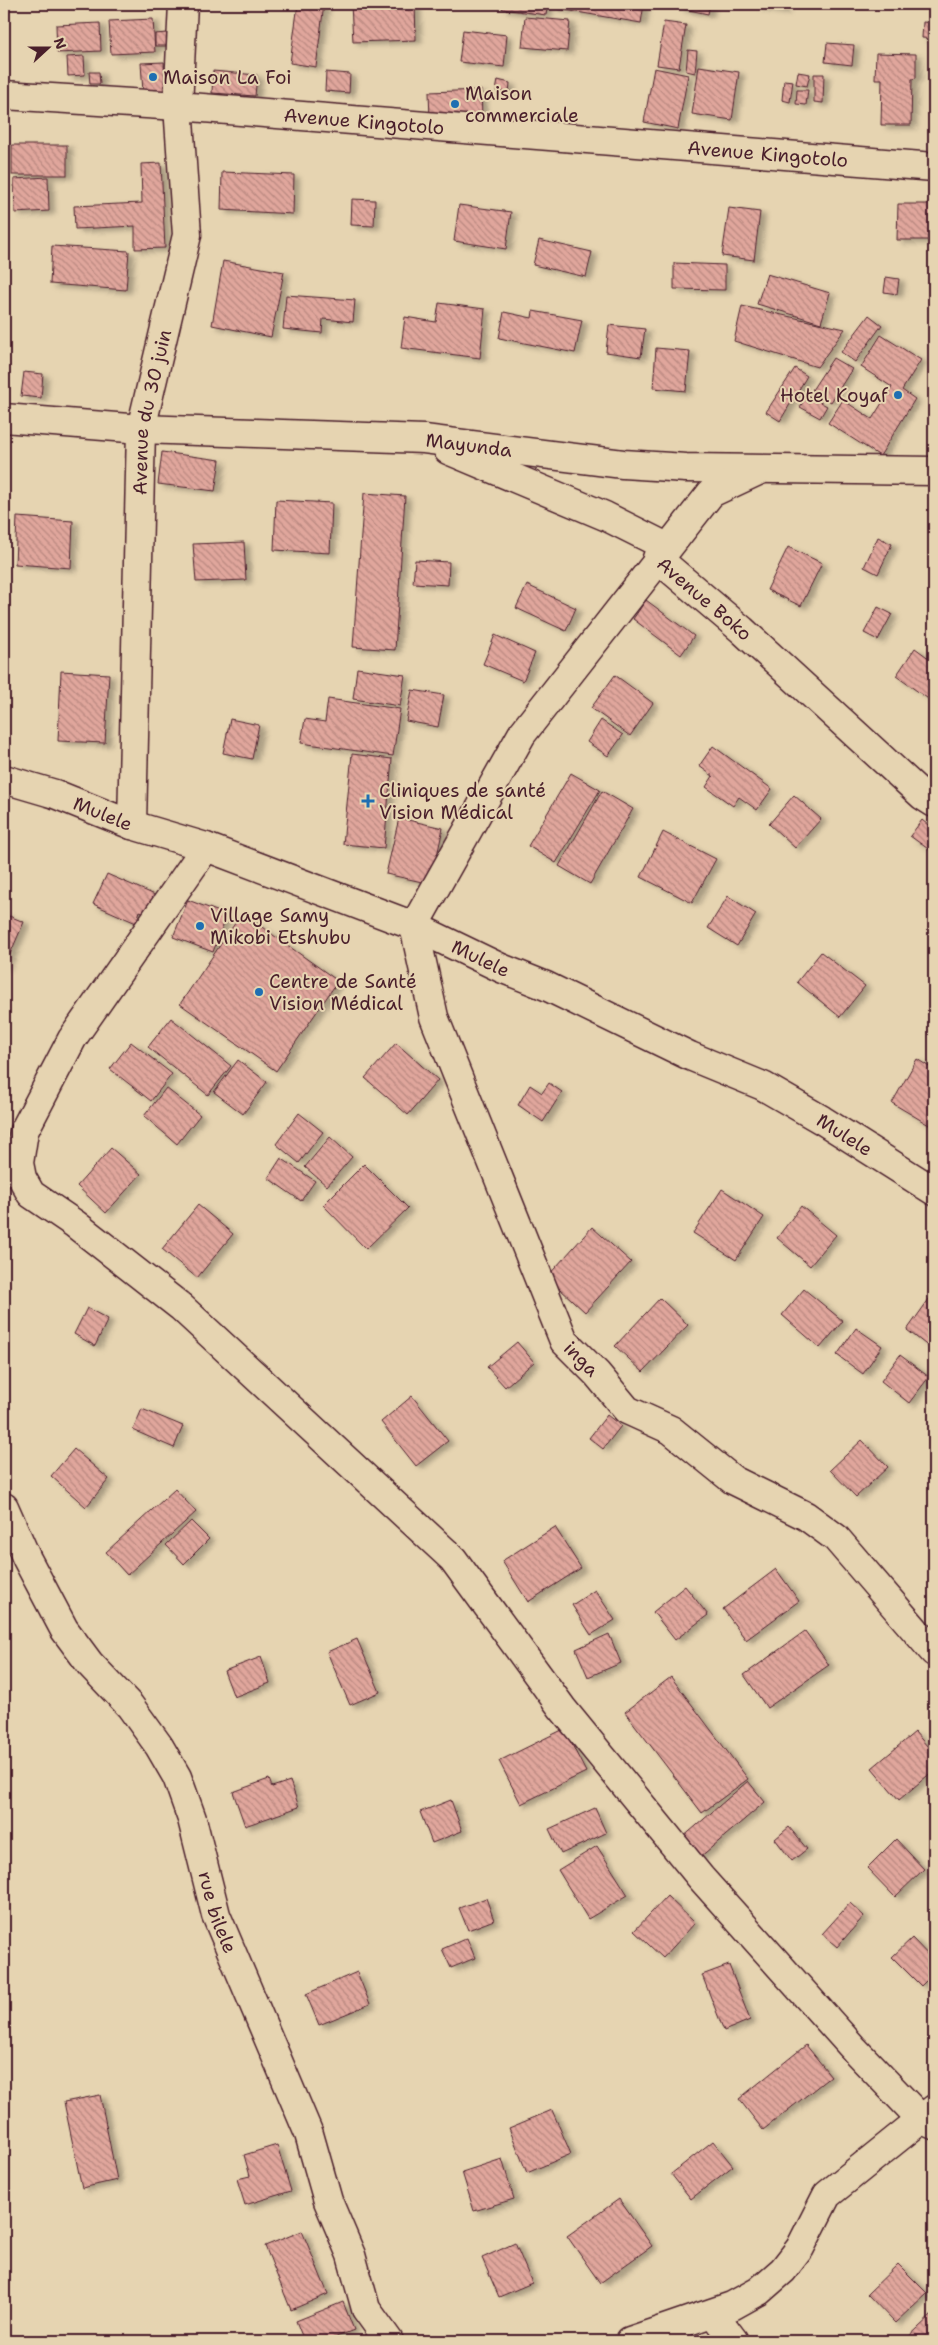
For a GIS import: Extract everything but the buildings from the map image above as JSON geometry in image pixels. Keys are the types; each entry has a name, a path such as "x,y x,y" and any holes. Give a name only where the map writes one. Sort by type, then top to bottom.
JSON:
{"street":[{"name":"Avenue du 30 juin","path":"132,824 141,429 187,236 178,106 183,4"},
{"name":"Avenue Kingotolo","path":"4,95 178,106 934,167"},
{"name":"Mayunda","path":"4,418 141,429 424,439 623,464 760,470 934,471"},
{"name":"Avenue Boko","path":"424,439 492,470 605,516 663,546 658,558 742,630 923,796 934,803"},
{"path":"414,926 522,734 658,558 711,493 760,470"},
{"name":"Mulele","path":"4,779 55,794 132,824 206,846 414,926 501,968 546,986 690,1056 763,1086 822,1120 934,1191"},
{"path":"206,846 72,1039 24,1131 19,1163 22,1178 31,1194 75,1224 182,1307 453,1559 562,1708 701,1878 855,2050 930,2118 827,2195 800,2248 783,2270 759,2291 714,2313 630,2341"},
{"name":"inga","path":"414,926 434,1017 564,1341 597,1374 627,1410 671,1430 733,1480 806,1516 836,1538 934,1652"},
{"name":"rue bilele","path":"4,1506 27,1559 64,1629 90,1664 130,1706 159,1746 177,1777 192,1819 216,1916 310,2134 328,2201 351,2255 366,2310 389,2341"},
{"path":"714,2313 734,2341"}],"place":[{"name":"Maison La Foi","path":"153,77"},
{"name":"Maison commerciale","path":"455,104"},
{"name":"Hotel Koyaf","path":"898,395"},
{"name":"Cliniques de santé Vision Médical","path":"368,801"},
{"name":"Village Samy Mikobi Etshubu","path":"200,926"},
{"name":"Centre de Santé Vision Médical","path":"259,992"}]}
